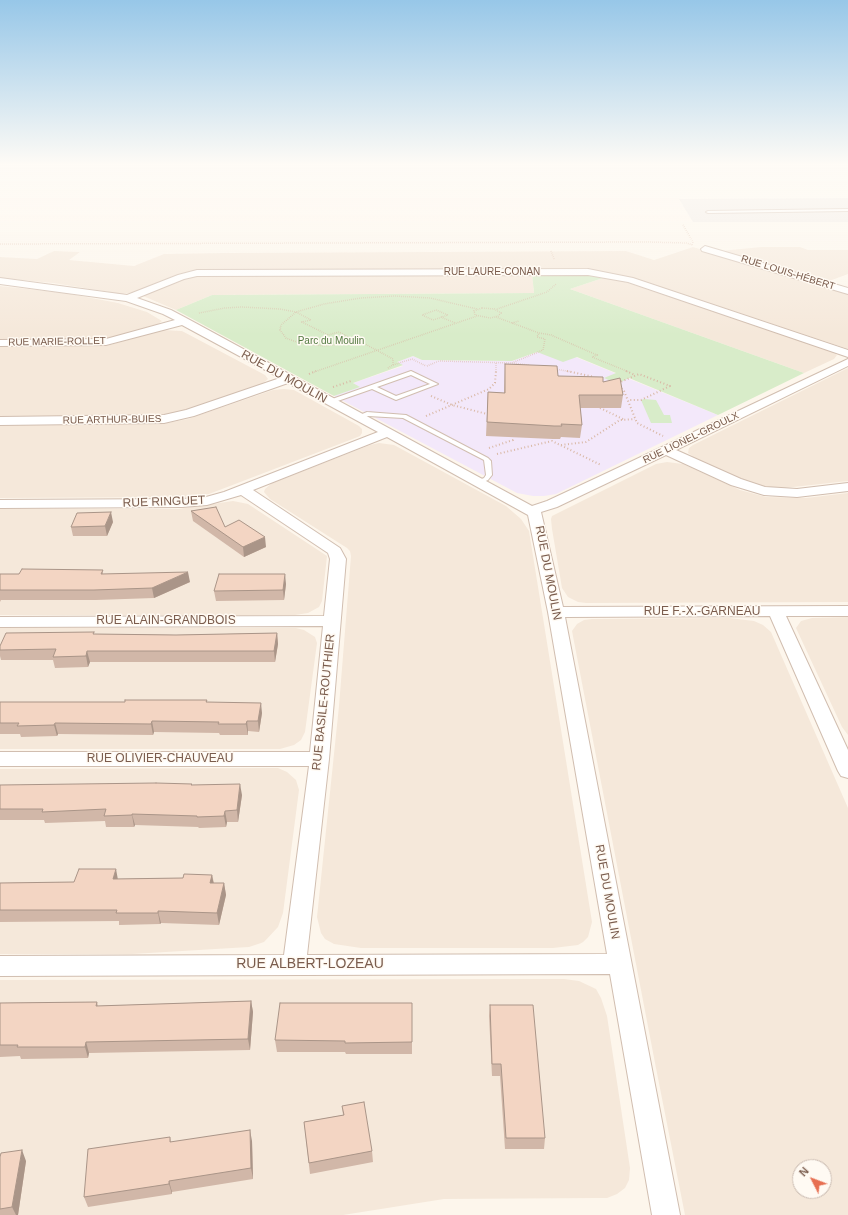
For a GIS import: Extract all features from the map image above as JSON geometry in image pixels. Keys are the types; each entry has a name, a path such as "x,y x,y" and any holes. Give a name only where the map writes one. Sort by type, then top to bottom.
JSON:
{"street":[{"name":"RUE LOUIS-HÉBERT","path":"705,249 848,292"},
{"name":"RUE LAURE-CONAN","path":"128,298 181,277 197,273 588,272 630,280 848,354"},
{"path":"830,286 843,280"},
{"name":"RUE DU MOULIN","path":"0,281 67,288 128,298 155,307 184,321 358,418 533,510 537,516 556,612 666,1215"},
{"name":"RUE MARIE-ROLLET","path":"0,343 106,342 184,321"},
{"name":"RUE LIONEL-GROULX","path":"533,510 552,504 666,444 848,362"},
{"name":"RUE ARTHUR-BUIES","path":"0,420 164,419 190,413 289,379"},
{"name":"RUE RINGUET","path":"0,504 182,503 217,499 387,433"},
{"path":"666,444 736,482 764,491 797,493 848,487"},
{"name":"RUE BASILE-ROUTHIER","path":"243,490 335,551 338,556 319,759 294,964"},
{"path":"776,611 846,764"},
{"name":"RUE F.-X.-GARNEAU","path":"556,612 848,611"},
{"name":"RUE ALAIN-GRANDBOIS","path":"0,622 332,621"},
{"name":"RUE OLIVIER-CHAUVEAU","path":"0,760 319,759"},
{"name":"RUE ALBERT-LOZEAU","path":"0,966 620,964"}],"lane":[{"path":"330,402 411,373 435,384 396,398 372,387"},
{"path":"358,418 367,414 404,416 486,458 488,461 489,475 486,479 479,482"}],"path":[{"path":"683,225 693,242 692,245"},
{"path":"0,244 646,242 692,245 705,249"},
{"path":"358,342 324,346 292,341 286,338 280,330 281,325 285,320 296,312 337,301 394,296 437,299 477,309 497,309 552,289 556,284 555,280"},
{"path":"505,303 509,305"},
{"path":"196,314 225,308 252,307 296,312 311,320 302,322 328,336 339,332 389,356 394,361 392,365 382,370"},
{"path":"477,309 474,313 477,316"},
{"path":"496,317 501,313 497,309"},
{"path":"441,317 448,314 436,310 422,314 433,320 441,317 455,324"},
{"path":"307,374 477,316 486,318 496,317 539,333 551,334 553,337 597,355 592,357 635,375"},
{"path":"512,323 519,321"},
{"path":"443,328 448,330"},
{"path":"512,363 543,350 545,339 537,337 539,333"},
{"path":"427,366 440,361 496,362 533,366"},
{"path":"420,418 484,391 492,386 496,378 496,362"},
{"path":"554,369 595,378"},
{"path":"628,400 642,400 670,386 639,374 614,384 623,389 635,419 640,425 666,444"},
{"path":"328,388 355,379"},
{"path":"431,396 452,405 487,414"},
{"path":"600,408 625,420"},
{"path":"560,445 586,442 620,420 635,419"},
{"path":"482,450 513,440 513,438"},
{"path":"493,455 553,440 602,466"}],"shaded area":[{"path":"693,222 848,222 848,222"},
{"path":"693,247 848,294 848,349 636,279 600,272 198,271 180,274 135,292 122,294 53,283 0,278 0,257 37,259 54,251 80,252 69,260 134,266 164,254 223,253 626,251 654,260"},
{"path":"761,247 800,247 808,250 848,250 848,274 832,280 820,280 721,251"},
{"path":"532,274 534,293 212,295 176,310 143,296 186,278 198,275"},
{"path":"606,277 632,284 831,351 837,355 834,359 804,373 570,289"},
{"path":"0,286 65,293 118,303 147,312 162,321 156,326 106,340 0,340"},
{"path":"163,330 182,331 265,375 268,379 262,384 185,410 158,416 0,416 0,346 106,346"},
{"path":"551,347 718,415 556,494 533,496 517,493 334,396 359,387 353,383 403,366 397,362 413,356 422,360 512,361"},
{"path":"848,368 848,481 784,488 764,487 747,482 698,460 688,453 689,448 693,445"},
{"path":"273,390 294,390 359,426 362,429 362,433 360,436 350,440 209,494 183,497 0,498 0,425 162,424 188,419"},
{"path":"379,443 394,445 506,506 521,519 529,531 592,922 588,937 578,945 553,948 361,948 334,944 325,939 321,933 317,917 339,706 351,556 350,551 347,548 270,499 264,492 265,489 272,483 370,445"},
{"path":"667,462 683,464 740,490 766,497 806,498 848,493 848,602 586,603 578,602 568,597 562,588 552,529 552,516 656,464"},
{"path":"233,501 248,504 327,556 322,601 319,607 308,613 295,615 0,615 0,509 178,509"},
{"path":"848,617 848,735 842,727 796,628 801,621 812,618"},
{"path":"729,618 754,621 763,625 771,632 848,808 848,1215 685,1215 572,631 577,624 584,620"},
{"path":"0,628 296,628 304,630 315,637 317,643 305,732 301,740 294,745 280,749 0,749"},
{"path":"278,768 287,772 296,780 299,790 283,913 278,927 264,942 249,947 132,954 0,954 0,769"},
{"path":"564,979 579,981 596,989 601,998 607,1016 630,1168 629,1180 625,1188 617,1194 607,1198 444,1199 343,1215 0,1215 0,980"}],"green space":[{"name":"Parc du Moulin","path":"532,274 577,274 606,277 570,289 804,373 718,415 629,378 617,384 604,378 616,373 577,357 563,362 537,352 512,361 422,360 413,356 397,362 403,365 353,383 360,387 334,396 176,310 212,295 534,293"},
{"path":"641,400 656,400 664,415 670,415 672,423 651,423"}],"building":[{"path":"505,364 557,366 558,376 603,377 603,382 620,378 623,395 579,395 582,425 561,424 562,426 554,426 487,422 488,392 505,393"},
{"path":"216,507 225,527 239,520 265,537 243,547 191,511"},
{"path":"111,512 105,526 71,527 77,513"},
{"path":"22,569 103,570 101,574 188,572 152,588 94,590 0,590 0,574 19,574"},
{"path":"219,574 285,574 283,590 214,591"},
{"path":"94,632 93,634 176,635 277,633 274,651 87,651 86,656 53,657 56,649 0,650 0,646 6,633"},
{"path":"125,700 207,700 206,702 261,703 258,721 247,721 246,724 152,721 151,724 55,723 54,725 17,726 19,723 0,723 0,702 125,702"},
{"path":"192,784 191,785 240,784 237,810 225,811 224,816 197,817 132,814 104,816 106,809 42,812 43,809 0,809 0,785"},
{"path":"79,869 116,869 113,879 183,878 184,874 212,875 210,883 224,883 217,913 158,911 158,913 116,913 117,910 0,910 0,883 74,882"},
{"path":"251,1001 248,1039 86,1042 85,1047 17,1047 18,1045 0,1045 0,1003 97,1002 96,1006"},
{"path":"280,1003 412,1003 412,1042 345,1043 345,1041 275,1040"},
{"path":"490,1005 533,1005 545,1138 506,1138 501,1064 492,1064"},
{"path":"364,1102 372,1151 309,1163 304,1122 344,1115 342,1106"},
{"path":"250,1130 251,1168 169,1181 169,1184 84,1197 88,1149 170,1137 170,1142"},
{"path":"22,1150 12,1207 0,1209 1,1153"}]}
